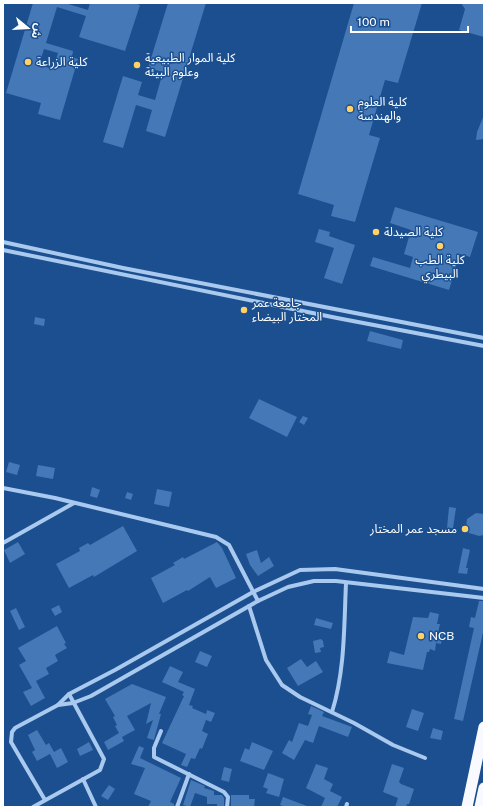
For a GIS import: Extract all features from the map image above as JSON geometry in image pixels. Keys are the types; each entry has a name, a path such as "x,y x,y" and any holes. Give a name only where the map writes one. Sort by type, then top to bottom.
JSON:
{"highway":[{"path":"467,807 484,727"},
{"path":"480,807 484,788"}],"street":[{"path":"3,242 174,278 484,338"},
{"path":"3,250 330,317 484,346"},
{"path":"3,488 74,503 222,540 229,545 258,601"},
{"path":"3,542 74,503"},
{"path":"45,800 11,742 11,736 15,728 58,705 69,694 115,670 253,592 285,576 300,570 335,569 484,589"},
{"path":"58,705 74,703 91,696 258,601 298,583 314,581 346,583 484,598"},
{"path":"332,712 338,691 343,649 346,583"},
{"path":"249,606 266,660 282,685 300,697 332,712 393,745 425,758"},
{"path":"33,807 83,780 102,767 104,759 69,694"},
{"path":"161,731 154,748 154,757 224,792 228,797 228,807"},
{"path":"177,807 189,774"},
{"path":"83,780 96,807"}],"building":[{"name":"كلية الزراعة","path":"33,3 65,3 88,10 90,3 134,3 140,5 125,51 79,37 86,16 57,7 46,43 73,51 72,57 78,59 60,120 38,114 41,103 6,93","holes":["44,49 58,53 53,69 39,65"]},
{"path":"168,3 206,3 165,137 146,131 152,110 136,105 123,148 103,142 123,76 142,82 138,95 155,100 163,72 148,68"},
{"name":"كلية العلوم والهندسة","path":"354,3 422,3 398,83 385,80 369,135 380,138 355,222 331,216 334,205 298,194"},
{"path":"461,3 484,3 484,37 459,30 465,9"},
{"path":"484,115 484,139 476,140 477,132"},
{"name":"كلية الطب البيطري","path":"395,207 478,232 470,257 460,254 449,290 370,266 373,257 410,268 413,257 404,254 411,230 390,223"},
{"path":"319,229 330,232 329,236 355,245 342,284 324,278 334,248 315,242"},
{"path":"35,317 45,319 44,326 34,324"},
{"path":"370,331 403,340 401,349 367,341"},
{"path":"259,399 297,417 287,437 249,418"},
{"path":"303,416 308,418 304,425 299,422"},
{"path":"9,462 20,465 17,475 6,472"},
{"path":"38,465 55,468 53,479 36,476"},
{"path":"92,487 100,490 97,498 90,496"},
{"path":"157,489 172,492 169,507 154,504"},
{"path":"127,492 133,494 131,500 125,498"},
{"path":"449,507 456,508 453,528 447,528"},
{"path":"476,513 484,514 484,535 479,536 469,533 466,526 467,519"},
{"path":"123,526 137,551 94,577 93,575 69,588 56,564 80,551 79,548 88,543 90,545"},
{"path":"18,542 25,554 10,563 4,550"},
{"path":"217,542 222,548 236,578 216,588 210,577 188,591 187,590 163,603 151,578 175,565 173,563 183,557 184,559"},
{"path":"463,548 470,550 466,568 468,568 467,574 458,573"},
{"path":"257,550 261,563 269,557 274,566 258,576 250,565 246,554"},
{"path":"479,601 484,601 484,628 463,721 454,719 474,628 469,627 471,617 475,618"},
{"path":"59,605 62,612 55,616 51,609"},
{"path":"16,608 25,627 19,630 10,611"},
{"path":"430,612 439,614 437,624 440,624 438,633 443,634 441,644 436,643 435,651 430,649 429,652 427,652 423,670 387,663 390,651 404,655 413,617 428,618"},
{"path":"316,618 333,623 331,629 314,625"},
{"path":"57,626 67,648 55,655 58,661 46,668 49,674 36,681 45,698 31,706 23,692 32,688 19,665 26,661 18,648"},
{"path":"321,639 324,647 320,648 321,652 315,653 313,641"},
{"path":"200,651 212,656 207,667 195,662"},
{"path":"301,659 307,667 316,661 323,672 298,686 287,668"},
{"path":"170,666 183,672 178,682 195,689 189,705 193,706 192,708 206,714 207,710 215,713 211,722 206,720 202,731 208,734 202,749 200,748 195,759 191,758 187,767 181,765 186,754 162,743 184,696 182,695 184,692 162,682"},
{"path":"132,684 166,697 159,714 161,714 154,740 147,738 153,720 146,724 151,703 127,716 135,730 122,737 124,741 108,750 104,742 119,733 115,726 117,725 113,717 115,716 105,699"},
{"path":"311,706 324,712 322,716 352,727 348,737 319,726 313,743 305,740 294,760 282,753 289,740 292,742 299,723 308,726 312,715 308,714"},
{"path":"412,709 424,713 418,731 406,727"},
{"path":"433,728 443,731 441,740 430,738"},
{"path":"37,730 46,745 49,743 54,752 61,748 68,762 57,768 50,754 37,761 32,752 35,750 28,735"},
{"path":"89,742 93,750 80,756 77,749"},
{"path":"252,742 273,751 264,770 240,761 245,748 249,750"},
{"path":"139,746 144,748 140,758 181,778 170,802 174,804 174,807 148,807 151,801 134,794 145,768 131,764"},
{"path":"316,764 328,768 324,779 333,784 330,791 342,797 337,807 321,807 325,798 306,788"},
{"path":"392,764 404,768 399,782 414,789 409,804 407,804 406,807 395,807 398,798 383,792"},
{"path":"224,767 232,769 229,782 221,780"},
{"path":"268,773 284,779 279,797 266,793 268,789 263,787"},
{"path":"191,780 205,786 204,788 214,791 214,795 222,795 224,798 224,807 217,807 217,804 207,804 207,797 195,793 190,807 183,805"},
{"path":"109,785 115,789 108,800 101,796"},
{"path":"231,795 249,795 249,799 255,799 254,807 231,807"},
{"path":"283,797 307,807 286,807 280,805"}],"place":[{"name":"كلية الزراعة","path":"28,62"},
{"name":"كلية الموار الطبيعية وعلوم البيئة","path":"137,65"},
{"name":"كلية العلوم والهندسة","path":"350,109"},
{"name":"كلية الصيدلة","path":"376,232"},
{"name":"كلية الطب البيطري","path":"440,246"},
{"name":"جامعة عمر المختار البيضاء","path":"244,310"},
{"name":"مسجد عمر المختار","path":"465,529"},
{"name":"NCB","path":"421,636"}]}
